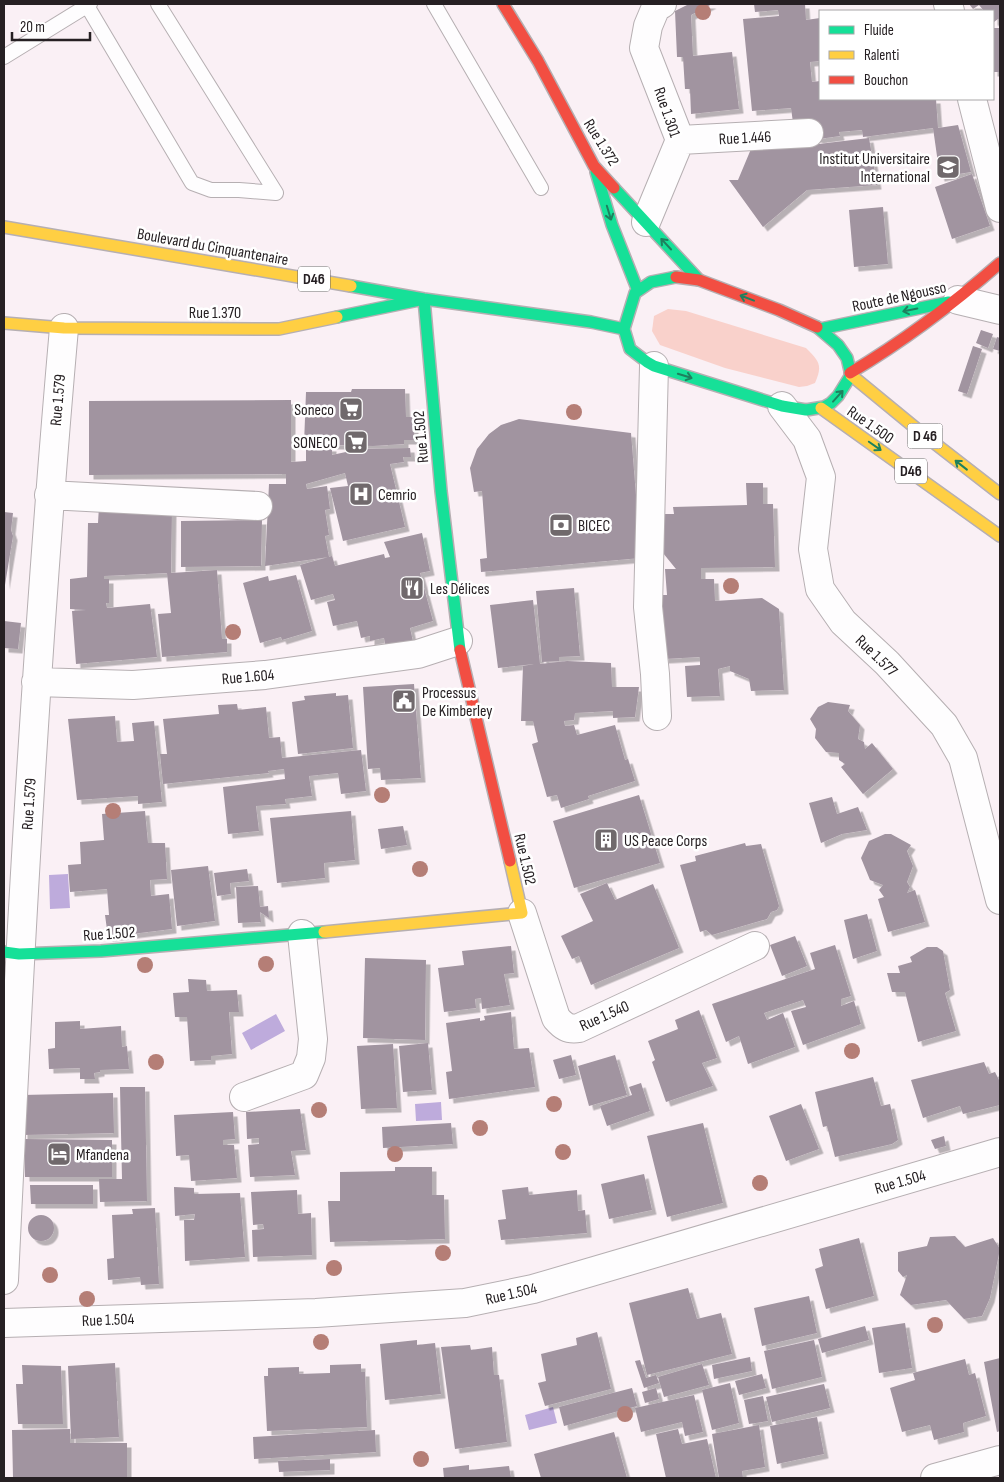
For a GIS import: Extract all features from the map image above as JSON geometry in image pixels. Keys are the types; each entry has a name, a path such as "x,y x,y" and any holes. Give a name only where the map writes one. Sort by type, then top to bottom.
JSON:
{"main road":[{"name":"Rue 1.372","path":"503,4 538,61 594,166 699,280"},
{"path":"594,166 612,225 638,291"},
{"name":"Boulevard du Cinquantenaire","path":"4,227 424,299 591,322 624,329"},
{"name":"Route de Ngousso","path":"820,328 958,300 1000,263"},
{"path":"851,374 847,358 838,345 820,328 779,310 699,280 676,277 651,282 635,293 624,329 628,345 638,356 654,366 782,406 803,410 821,408 836,401 845,388 851,374 888,351 958,300"},
{"name":"Rue 1.370","path":"4,323 64,328 279,329 424,299"},
{"name":"Rue 1.502","path":"12,953 101,951 522,913 458,641 441,491 424,299"},
{"name":"Rue 1.500","path":"851,374 924,435 1000,494"},
{"name":"Rue 1.500","path":"821,408 1000,536"}],"street":[{"name":"Rue 1.301","path":"646,222 680,140 644,48 648,26 656,7 662,4"},
{"path":"972,100 1000,208"},
{"name":"Rue 1.446","path":"680,140 809,133"},
{"path":"958,300 1000,310"},
{"name":"Rue 1.579","path":"4,1280 12,953 64,328"},
{"path":"654,366 648,607 657,716"},
{"name":"Rue 1.577","path":"782,406 807,439 821,477 813,549 820,589 844,622 887,663 944,725 963,758 1000,900"},
{"path":"49,495 258,506"},
{"name":"Rue 1.604","path":"36,682 133,685 265,674 418,654 458,641"},
{"name":"Rue 1.540","path":"522,913 556,1018 562,1026 572,1029 579,1028 755,946"},
{"path":"244,1098 304,1074 312,1058 313,1039 302,934"},
{"name":"Rue 1.504","path":"4,1323 316,1313 465,1304 532,1289 1000,1152"},
{"path":"935,1478 1000,1460"}],"lane":[{"path":"4,57 87,4 192,183 211,190 276,193 158,4"},
{"path":"434,4 540,188"}],"shaded area":[{"path":"668,309 686,311 806,348 817,360 819,367 815,383 799,387 725,368 660,345 652,331 654,316"},
{"path":"68,874 70,908 50,909 49,875"},
{"path":"276,1014 285,1031 251,1050 242,1033"},
{"path":"441,1102 442,1120 416,1121 415,1104"},
{"path":"553,1407 557,1423 529,1430 525,1415"}],"building":[{"path":"689,4 712,4 691,15 693,56 732,52 739,109 691,114 690,89 685,89 683,57 677,57 675,11"},
{"path":"754,4 805,4 806,20 819,18 819,61 810,62 812,82 819,81 819,100 936,100 938,128 958,125 971,172 940,177 933,128 863,137 862,130 839,132 840,136 819,139 794,130 791,108 752,111 743,19 779,16 778,10 755,12"},
{"path":"969,4 1000,4 1000,21 998,19 994,22 994,10 983,10 979,5 973,9"},
{"path":"994,28 1000,28 1000,72 994,72"},
{"path":"869,138 877,185 807,190 763,227 729,180 738,180 751,149 802,146"},
{"path":"972,174 990,226 952,239 935,187"},
{"path":"883,207 888,264 854,267 849,210"},
{"path":"981,330 993,334 988,348 976,343"},
{"path":"997,337 1000,338 1000,351 993,349"},
{"path":"973,346 982,349 967,394 958,391"},
{"path":"352,389 405,389 406,417 414,417 414,440 404,440 404,444 373,446 304,444 306,392 351,392"},
{"path":"291,400 291,462 306,461 306,446 332,447 332,455 355,450 354,448 362,446 363,449 410,448 411,457 403,457 404,462 390,464 405,527 343,541 330,488 348,486 345,473 306,484 307,489 327,486 330,509 325,510 329,535 325,536 329,557 265,566 269,484 286,484 286,474 89,475 89,401"},
{"name":"BICEC","path":"519,419 631,433 641,558 481,572 480,559 487,558 482,491 474,492 470,468 477,449 489,434 501,425"},
{"path":"746,483 763,483 763,504 773,504 775,567 701,568 701,579 714,579 715,601 762,598 779,609 784,690 751,691 749,679 730,671 730,666 718,669 720,696 687,697 685,666 700,665 700,657 664,659 661,595 667,595 665,569 676,569 663,553 663,514 674,514 673,507 747,505"},
{"path":"99,506 172,509 171,573 217,570 222,639 227,639 227,652 162,657 158,614 171,613 167,573 104,576 104,579 109,579 109,603 106,603 107,608 150,604 157,657 76,664 72,611 86,610 70,609 70,579 87,577 88,523 98,523"},
{"path":"4,512 13,513 11,530 13,536 5,585"},
{"path":"262,520 261,566 181,567 181,521"},
{"path":"422,533 430,571 420,573 433,621 410,628 414,646 387,653 384,638 370,641 370,636 361,638 357,621 333,626 327,602 335,600 333,594 311,600 300,565 332,556 335,566 384,554 385,558 390,557 384,542"},
{"path":"296,575 312,631 282,640 281,637 260,643 243,583 268,576 269,581"},
{"path":"574,588 580,656 559,657 559,661 542,662 536,591"},
{"path":"533,600 540,664 567,661 611,663 612,687 639,687 635,717 613,718 613,711 575,713 574,720 564,721 565,726 574,725 577,735 615,725 625,760 628,759 635,781 588,796 589,799 561,808 557,795 547,797 532,744 538,742 533,721 521,721 523,666 534,664 498,668 490,605"},
{"path":"4,621 21,623 18,649 4,648"},
{"path":"414,684 421,778 381,780 380,768 368,769 363,687"},
{"path":"336,693 336,696 348,695 353,748 298,754 292,702 305,700 304,696"},
{"path":"828,702 850,705 848,711 860,725 858,739 864,742 865,749 872,743 893,769 863,794 841,767 845,764 839,760 839,753 826,752 815,738 816,729 810,719 818,707"},
{"path":"237,704 238,710 266,707 269,738 280,737 282,758 361,750 366,791 341,794 338,773 309,776 312,796 285,799 286,804 256,806 259,831 228,834 223,787 285,779 284,769 268,771 269,773 163,784 160,754 167,754 163,719 219,714 218,705"},
{"path":"115,716 117,742 134,741 132,723 154,721 162,802 138,804 138,796 77,800 68,719"},
{"name":"US Peace Corps","path":"639,795 660,863 574,888 553,821"},
{"path":"832,797 837,814 858,807 867,830 842,834 821,843 809,803"},
{"path":"145,811 148,843 165,843 167,879 150,880 151,896 169,894 172,929 108,937 105,915 109,915 107,889 70,892 68,865 81,864 80,842 104,840 102,814"},
{"path":"351,811 355,860 324,863 325,878 277,883 270,818"},
{"path":"403,826 407,845 381,849 378,829"},
{"path":"885,834 891,834 911,845 907,851 913,866 907,882 910,887 907,893 915,890 925,922 888,932 878,899 884,897 879,890 883,885 870,880 861,858 869,841"},
{"path":"745,843 746,846 761,844 779,906 777,910 771,912 767,919 712,935 706,930 700,932 680,865 696,861 695,856"},
{"path":"208,866 215,921 177,926 171,870"},
{"path":"247,869 249,881 230,883 231,894 217,896 214,873"},
{"path":"607,883 615,900 653,884 679,948 591,985 579,956 572,959 561,936 593,921 580,894"},
{"path":"258,886 260,907 268,906 269,918 260,912 261,922 238,923 236,887"},
{"path":"867,914 877,951 853,959 844,920"},
{"path":"795,936 807,966 782,976 770,945"},
{"path":"835,945 851,996 841,999 841,1006 854,1001 861,1024 803,1045 791,1011 806,1007 803,1000 764,1013 767,1020 783,1013 795,1047 748,1064 739,1036 726,1042 712,1004 815,969 810,953"},
{"path":"511,946 514,973 504,974 510,1005 482,1009 481,998 475,999 476,1008 444,1012 438,968 464,965 462,951"},
{"path":"927,947 937,947 943,951 950,990 945,993 956,1031 918,1042 905,992 892,992 887,973 900,973 898,966 912,962 910,957"},
{"path":"365,958 426,960 425,1040 363,1038"},
{"path":"188,979 206,980 207,991 237,990 239,1012 229,1012 232,1054 211,1056 211,1060 190,1061 187,1017 175,1017 173,993 189,992"},
{"path":"699,1010 717,1058 702,1063 713,1086 666,1102 652,1062 655,1060 648,1041 678,1029 675,1020"},
{"path":"511,1012 514,1049 529,1048 535,1087 449,1099 446,1072 452,1071 446,1023 480,1018 480,1021 485,1020 484,1016"},
{"path":"80,1021 80,1029 121,1026 122,1047 127,1046 129,1069 100,1070 100,1072 94,1073 95,1079 80,1079 80,1068 49,1069 48,1049 55,1048 55,1022"},
{"path":"428,1043 432,1090 403,1092 399,1046"},
{"path":"393,1044 397,1108 361,1109 357,1046"},
{"path":"571,1055 576,1075 559,1079 553,1060"},
{"path":"615,1055 627,1095 589,1106 578,1066"},
{"path":"984,1062 989,1074 995,1072 1000,1082 1000,1105 963,1114 960,1106 923,1118 911,1080"},
{"path":"873,1077 881,1106 890,1104 898,1140 892,1144 835,1157 827,1126 823,1127 815,1092"},
{"path":"641,1083 650,1111 607,1126 600,1106 632,1095 629,1087"},
{"path":"120,1087 145,1087 147,1201 100,1202 99,1179 122,1179"},
{"path":"113,1093 114,1133 23,1135 22,1095"},
{"path":"801,1104 819,1149 786,1161 769,1116"},
{"path":"300,1109 306,1150 291,1151 295,1175 250,1177 248,1145 259,1144 259,1138 247,1139 246,1112"},
{"path":"233,1112 235,1139 223,1140 223,1145 234,1145 237,1178 191,1181 189,1155 176,1156 174,1115"},
{"path":"451,1123 453,1144 383,1148 382,1127"},
{"path":"703,1123 723,1203 667,1217 647,1136"},
{"path":"944,1136 946,1146 935,1149 931,1140"},
{"path":"24,1139 112,1140 112,1177 25,1177"},
{"path":"395,1167 432,1167 432,1195 444,1195 445,1239 330,1242 328,1201 340,1201 340,1172 395,1171"},
{"path":"644,1174 652,1210 609,1219 601,1184"},
{"path":"30,1185 93,1185 93,1204 31,1204"},
{"path":"174,1187 194,1188 194,1194 240,1193 245,1257 185,1261 184,1220 194,1220 195,1214 175,1216"},
{"path":"528,1187 529,1195 577,1190 578,1211 585,1210 587,1233 501,1240 498,1220 506,1219 502,1190"},
{"path":"297,1190 298,1214 311,1213 312,1255 253,1257 252,1230 264,1229 263,1224 253,1225 251,1192"},
{"path":"155,1208 159,1284 141,1285 140,1277 108,1280 107,1259 114,1258 112,1215 133,1214 132,1209"},
{"path":"41,1215 50,1219 54,1228 50,1237 41,1241 32,1237 28,1228 32,1219"},
{"path":"955,1236 965,1247 993,1238 1000,1249 990,1298 982,1316 964,1319 946,1300 911,1305 900,1295 907,1275 903,1277 898,1271 898,1252 927,1246 930,1237"},
{"path":"859,1238 874,1296 826,1309 815,1269 823,1266 819,1249"},
{"path":"688,1288 697,1319 721,1313 732,1354 647,1375 629,1303"},
{"path":"809,1296 817,1333 762,1346 754,1308"},
{"path":"905,1323 912,1368 879,1373 872,1328"},
{"path":"865,1326 869,1340 822,1353 818,1339"},
{"path":"597,1332 611,1389 545,1406 538,1383 546,1381 541,1354 577,1345 576,1338"},
{"path":"417,1340 417,1345 435,1343 441,1394 385,1400 380,1344"},
{"path":"814,1340 822,1377 772,1389 764,1351"},
{"path":"470,1345 471,1350 492,1347 494,1375 499,1375 507,1442 455,1449 441,1347"},
{"path":"750,1357 752,1371 714,1379 712,1365"},
{"path":"1000,1358 1000,1431 997,1432 984,1362"},
{"path":"965,1359 969,1375 975,1373 986,1416 963,1423 964,1432 934,1440 930,1425 902,1432 890,1388 915,1380 913,1373"},
{"path":"640,1360 646,1378 656,1375 659,1383 644,1388 635,1361"},
{"path":"115,1363 119,1437 71,1439 68,1366"},
{"path":"361,1364 361,1372 365,1372 367,1427 267,1431 264,1376 268,1376 268,1368 299,1367 299,1374 330,1373 330,1365"},
{"path":"702,1364 709,1385 664,1397 658,1377"},
{"path":"22,1365 61,1366 63,1424 18,1424 16,1384 23,1384"},
{"path":"762,1374 766,1388 739,1395 735,1381"},
{"path":"730,1383 739,1423 712,1430 702,1390"},
{"path":"824,1384 830,1408 772,1422 766,1397"},
{"path":"632,1388 637,1406 564,1426 559,1407"},
{"path":"656,1388 659,1399 645,1403 642,1392"},
{"path":"694,1395 703,1432 685,1436 682,1422 641,1432 635,1408"},
{"path":"763,1396 768,1421 749,1424 744,1400"},
{"path":"817,1417 824,1454 777,1464 770,1426"},
{"path":"759,1425 765,1467 742,1471 743,1478 719,1478 712,1434"},
{"path":"70,1429 70,1443 127,1443 127,1478 13,1478 12,1430"},
{"path":"678,1429 682,1444 707,1439 716,1478 666,1478 656,1434"},
{"path":"375,1430 376,1452 254,1459 253,1437"},
{"path":"614,1432 627,1478 541,1478 534,1454"},
{"path":"330,1459 330,1470 279,1472 278,1461"},
{"path":"469,1465 469,1470 509,1466 511,1478 444,1478 443,1468"}],"traffic: fast":[{"path":"596,172 612,225 638,291"},
{"path":"614,188 699,280"},
{"path":"676,277 651,282 635,293 624,329 630,349 654,366 782,406 806,410 824,407 838,396 851,375 847,358 838,345 817,327"},
{"path":"351,286 424,299 591,322 624,329"},
{"path":"337,317 424,299 441,491 460,650"},
{"path":"820,329 949,302"},
{"path":"4,952 19,954 101,951 324,932"}],"traffic: slow":[{"path":"4,227 351,286"},
{"path":"4,323 64,328 279,329 337,317"},
{"path":"851,375 1000,494"},
{"path":"821,408 1000,536"},
{"path":"324,932 522,913 510,861"}],"traffic: jam":[{"path":"503,4 538,61 594,166 614,188"},
{"path":"850,373 928,321 1000,263"},
{"path":"676,277 699,280 779,310 817,327"},
{"path":"460,650 510,861"}],"place":[{"name":"Institut Universitaire International","path":"948,167"},
{"name":"Soneco","path":"351,409"},
{"name":"SONECO","path":"356,442"},
{"name":"Cemrio","path":"361,494"},
{"name":"BICEC","path":"561,525"},
{"name":"Les Délices","path":"412,588"},
{"name":"Processus De Kimberley","path":"404,701"},
{"name":"US Peace Corps","path":"606,840"},
{"name":"Mfandena","path":"59,1154"}]}
